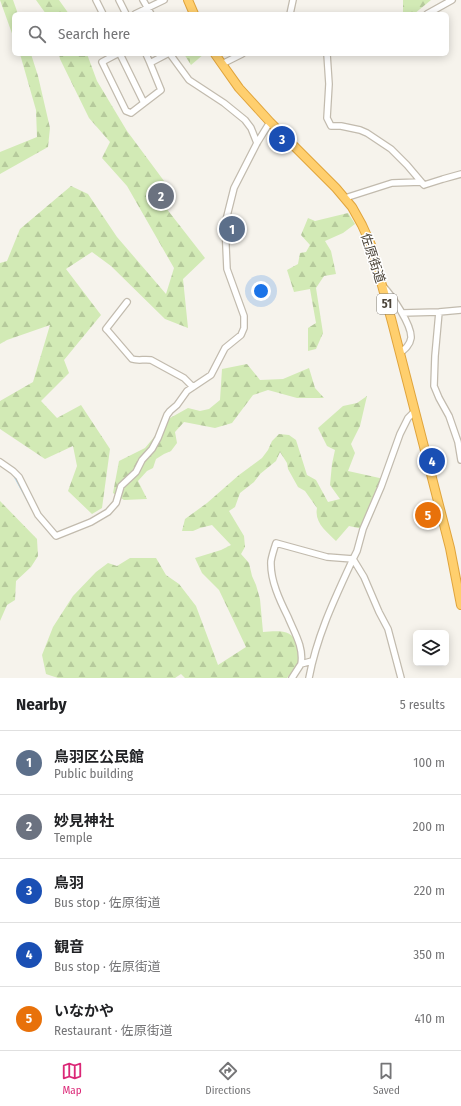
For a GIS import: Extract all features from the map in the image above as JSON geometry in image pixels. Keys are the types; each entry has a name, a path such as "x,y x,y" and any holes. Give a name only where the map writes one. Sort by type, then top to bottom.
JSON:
{"highway":[{"path":"188,0 193,12"},
{"name":"佐原街道","path":"217,56 239,88 270,122 345,198 357,215 371,245 450,548 461,605"}],"street":[{"path":"96,0 101,12"},
{"path":"119,0 125,12"},
{"path":"143,0 150,12"},
{"path":"139,12 164,0"},
{"path":"290,12 293,0"},
{"path":"431,12 452,0"},
{"path":"115,56 102,62 126,111 131,112 161,90 147,56"},
{"path":"120,56 144,103"},
{"path":"150,63 165,56"},
{"path":"171,56 189,80 224,103 245,120 251,128 257,143"},
{"path":"222,64 238,56"},
{"path":"327,56 329,84 327,118 331,126 341,126 367,133 391,149 424,185"},
{"path":"0,462 19,477 38,515 56,536 91,522 108,512 116,503 121,486 136,472 142,460 152,449 158,438 166,415 177,405 188,391 211,375 225,348 241,335 244,328 244,316 227,268 225,224 234,188 257,143 270,122"},
{"path":"424,185 443,178 461,174"},
{"path":"345,198 392,183 421,182 424,185"},
{"path":"382,284 392,296 410,330 411,340 406,348 400,353"},
{"path":"127,302 106,328 108,331 132,359 137,361 150,360 184,378 193,387"},
{"path":"402,313 461,310"},
{"path":"439,312 434,386 449,416 458,442 461,460"},
{"path":"309,678 312,661 327,614 357,551 363,529 381,487 400,434 408,418 415,411"},
{"path":"292,678 302,664 302,656 299,642 273,579 271,563 276,543 327,557 352,559"},
{"path":"352,559 364,577 388,630 401,678"},
{"path":"302,664 312,661"}],"green space":[{"path":"0,0 13,0 17,12 12,12 12,33"},
{"path":"36,0 59,0 68,12 45,12"},
{"path":"403,0 431,0 416,12 403,12"},
{"path":"21,56 32,56 38,76 50,128 48,147 0,174 0,152 37,137 36,110"},
{"path":"59,56 88,56 97,81 127,131 167,185 159,199 205,258 183,279 188,328 165,319 111,266 92,252 66,269 101,315 64,360 69,373 41,401 57,418 81,405 110,449 102,508 92,514 68,491 77,466 73,446 45,459 0,429 0,401 33,382 50,325 7,340 0,344 0,263 7,261 20,229 71,186 88,194 117,237 166,294 174,268 127,186 102,158 110,142 89,118"},
{"path":"185,56 202,56 191,65"},
{"path":"348,213 355,224 343,233 325,241 331,251 336,274 324,276 316,288 323,333 316,349 308,351 308,328 316,323 310,289 294,292 287,270 298,264 300,253 306,252 310,245 301,235 308,218 315,221"},
{"path":"247,364 260,380 283,379 309,368 315,388 324,398 297,398 268,390 253,395 232,423 215,428 184,422 175,432 177,443 171,451 156,459 153,468 147,471 138,481 147,499 124,500 113,493 119,461 145,448 170,418 188,408 200,411 209,409 220,400 222,369"},
{"path":"367,396 360,426 351,444 355,453 348,471 384,479 363,529 349,526 336,541 325,531 317,518 317,508 305,491 298,487 280,452 276,461 240,493 235,507 229,511 244,536 245,547 241,554 249,563 260,599 263,632 278,631 288,633 295,640 297,645 299,664 287,678 185,678 181,674 175,678 58,678 46,674 42,655 53,627 73,596 96,572 108,563 117,566 130,558 156,558 166,575 179,584 196,606 218,665 246,647 219,590 202,573 195,558 221,550 231,545 212,525 193,531 182,531 185,519 262,458 272,441 279,434 289,435 296,440 307,475 316,480 328,502 340,499 330,485 335,450 327,446 318,428 343,406 357,403"},
{"path":"0,501 37,539 38,556 31,567 16,581 15,600 7,605 0,621"}],"waterway":[{"path":"14,476 36,516"}],"place":[{"name":"鳥羽","path":"282,139"},
{"name":"妙見神社","path":"161,196"},
{"name":"鳥羽区公民館","path":"232,229"},
{"name":"観音","path":"432,461"},
{"name":"いなかや","path":"428,515"}]}
